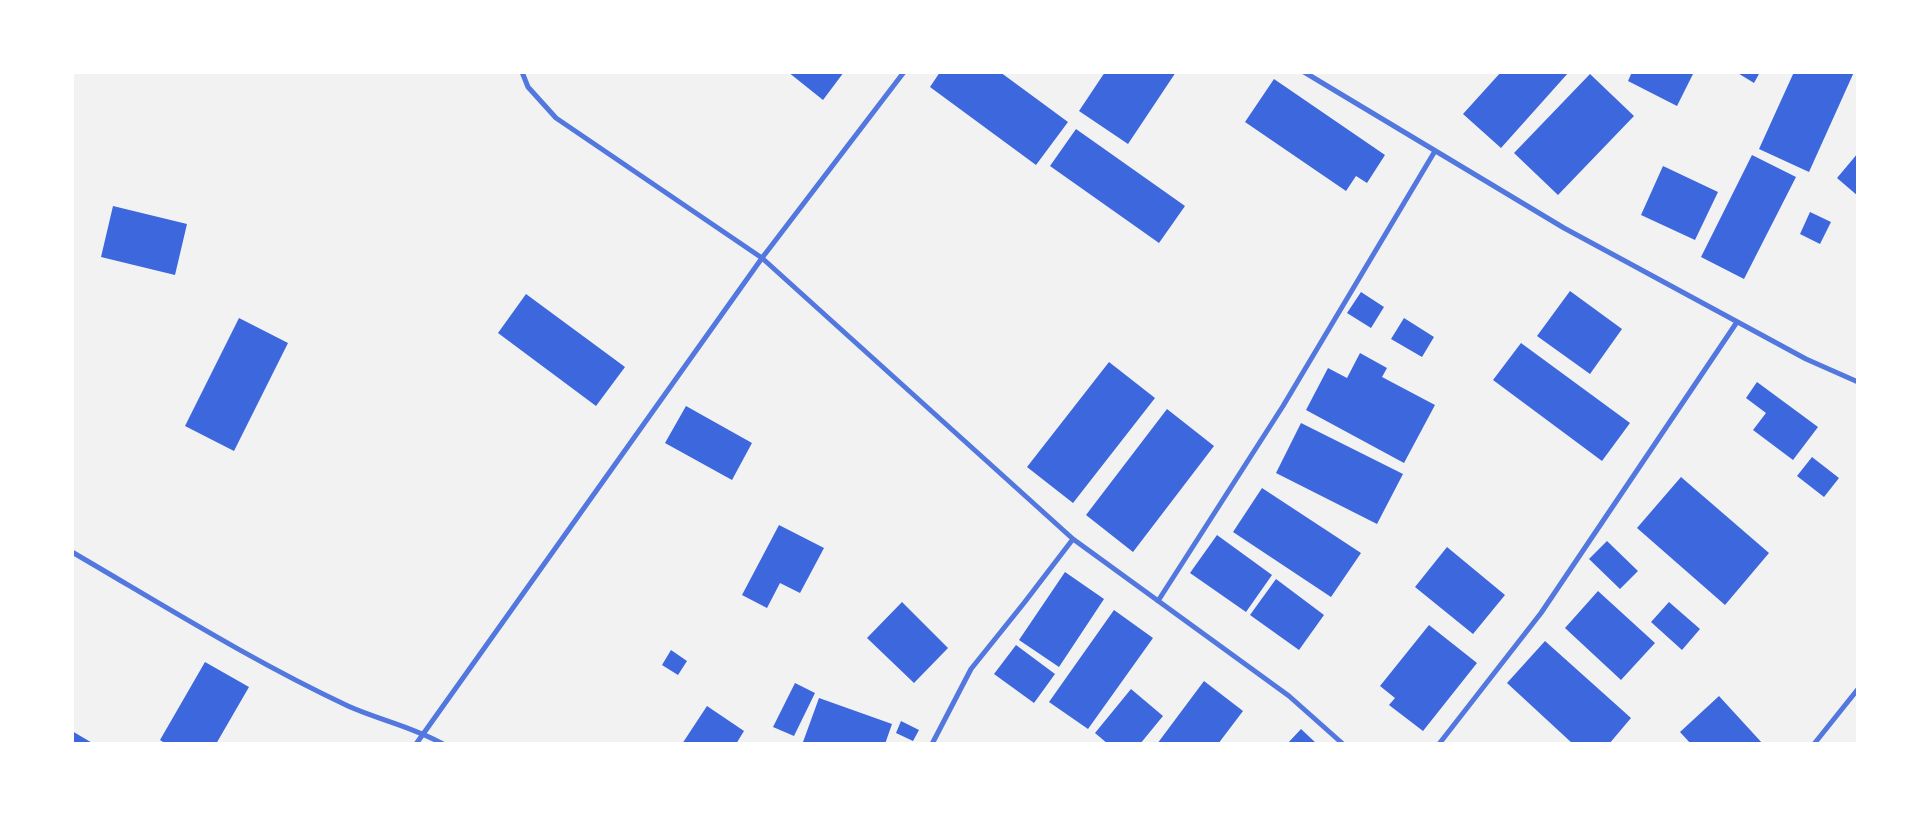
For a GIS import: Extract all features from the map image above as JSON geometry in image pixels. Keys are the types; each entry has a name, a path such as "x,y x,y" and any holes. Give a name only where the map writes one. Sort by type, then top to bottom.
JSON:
{"street":[{"path":"522,72 528,87 556,118 762,258 1074,539 1289,696 1343,744"},
{"path":"416,744 762,258 904,72"},
{"path":"1304,72 1564,228 1806,359 1858,382"},
{"path":"1158,600 1284,406 1435,151"},
{"path":"1439,744 1541,613 1737,322"},
{"path":"932,744 971,669 1074,539"},
{"path":"72,552 235,647 349,706 423,732 442,744"},
{"path":"1814,744 1858,688"}],"building":[{"path":"788,72 844,72 823,100"},
{"path":"940,72 1000,72 1068,122 1036,165 930,87"},
{"path":"1105,72 1176,72 1128,144 1079,111"},
{"path":"1501,72 1569,72 1501,148 1463,114"},
{"path":"1632,72 1694,72 1677,106 1628,81"},
{"path":"1736,72 1760,72 1754,83"},
{"path":"1794,72 1854,72 1809,172 1759,149"},
{"path":"1590,74 1634,116 1558,195 1514,153"},
{"path":"1274,79 1385,155 1367,183 1356,176 1346,191 1245,122"},
{"path":"1076,129 1185,206 1159,243 1050,166"},
{"path":"1858,153 1858,196 1837,178"},
{"path":"1752,155 1796,177 1744,279 1701,257"},
{"path":"1663,166 1718,192 1695,240 1641,215"},
{"path":"113,206 187,224 175,275 101,257"},
{"path":"1810,212 1831,222 1820,244 1800,234"},
{"path":"1570,291 1622,329 1590,374 1537,336"},
{"path":"1361,292 1384,307 1371,328 1347,313"},
{"path":"526,294 625,367 596,406 498,333"},
{"path":"239,318 288,343 234,451 185,426"},
{"path":"1404,318 1434,337 1422,357 1391,339"},
{"path":"1521,343 1630,423 1602,461 1493,380"},
{"path":"1360,353 1387,368 1382,377 1435,405 1404,463 1306,410 1328,368 1347,378"},
{"path":"1109,362 1155,398 1073,503 1027,467"},
{"path":"1757,382 1818,427 1793,460 1753,430 1766,413 1746,398"},
{"path":"686,406 752,443 732,480 665,443"},
{"path":"1167,409 1214,446 1133,552 1086,515"},
{"path":"1301,423 1403,474 1377,524 1276,473"},
{"path":"1812,457 1839,478 1824,497 1797,476"},
{"path":"1681,477 1769,553 1725,605 1637,528"},
{"path":"1262,488 1361,553 1331,597 1233,532"},
{"path":"779,525 824,548 800,593 780,583 767,608 742,595"},
{"path":"1217,535 1272,575 1246,612 1190,573"},
{"path":"1607,541 1638,571 1620,589 1589,559"},
{"path":"1447,547 1505,595 1473,634 1415,587"},
{"path":"1065,572 1104,599 1059,667 1019,640"},
{"path":"1276,579 1324,615 1299,650 1250,615"},
{"path":"1598,591 1655,643 1621,680 1565,628"},
{"path":"902,602 948,648 914,683 867,638"},
{"path":"1669,602 1700,629 1682,650 1651,622"},
{"path":"1114,610 1153,638 1088,729 1049,702"},
{"path":"1429,625 1477,663 1423,731 1389,705 1395,698 1380,686"},
{"path":"1545,641 1631,718 1609,744 1573,744 1507,683"},
{"path":"1016,645 1055,674 1034,703 994,674"},
{"path":"671,650 687,661 678,675 662,665"},
{"path":"205,662 249,687 216,744 166,744 160,740"},
{"path":"1204,681 1243,711 1218,744 1157,744"},
{"path":"795,683 815,693 794,736 773,727"},
{"path":"1131,689 1163,716 1140,744 1108,744 1095,733"},
{"path":"1719,696 1763,744 1691,744 1680,732"},
{"path":"819,698 892,724 885,744 803,742"},
{"path":"707,706 744,731 736,744 682,744"},
{"path":"901,721 919,730 913,741 896,733"},
{"path":"1301,729 1317,744 1287,744"},
{"path":"72,731 94,744 72,744"}]}
